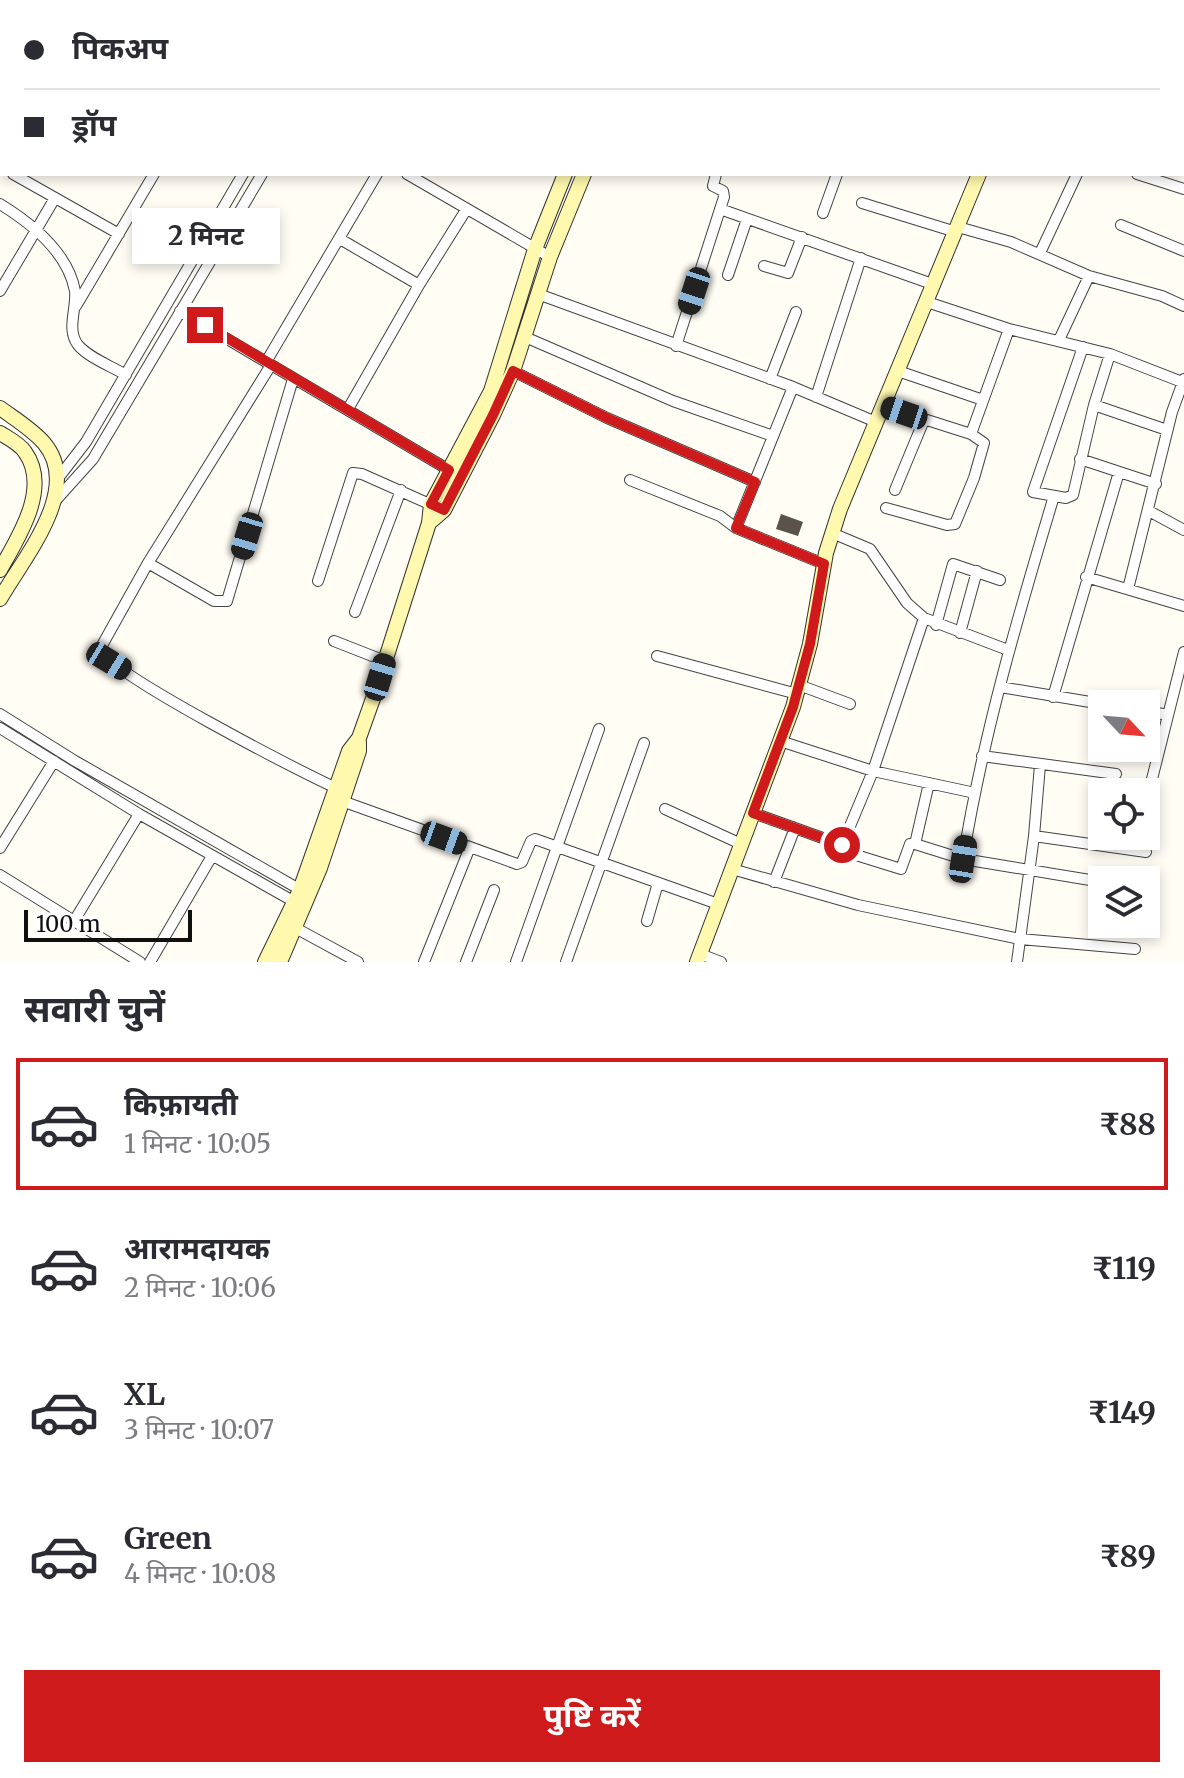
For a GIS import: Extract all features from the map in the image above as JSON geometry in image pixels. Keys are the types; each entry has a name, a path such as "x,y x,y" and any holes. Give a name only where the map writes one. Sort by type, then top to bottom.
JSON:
{"street":[{"path":"16,176 119,234"},
{"path":"75,307 153,176"},
{"path":"59,477 77,455 126,375 239,176"},
{"path":"242,176 255,185"},
{"path":"0,599 57,499 93,459 261,176"},
{"path":"376,176 101,644 101,654 131,675 339,795 517,864 522,862 532,839 718,904"},
{"path":"410,176 550,257"},
{"path":"488,413 535,249 564,176"},
{"path":"280,962 339,795 351,746 359,738 429,523 513,371 550,257 583,176"},
{"path":"676,346 725,194 713,186 716,176"},
{"path":"823,213 836,176"},
{"path":"721,962 698,958 798,690 832,533 978,176"},
{"path":"1040,253 1076,176"},
{"path":"1143,176 1184,189"},
{"path":"0,291 55,198"},
{"path":"862,203 1011,242 1089,276 1148,292 1184,306"},
{"path":"0,204 36,231 66,265 75,292 73,331 79,346 126,375"},
{"path":"720,209 935,285"},
{"path":"348,409 466,210"},
{"path":"728,275 747,219"},
{"path":"1121,225 1184,251"},
{"path":"764,266 788,273 802,237"},
{"path":"340,239 419,285"},
{"path":"816,397 861,258"},
{"path":"1059,340 1089,276"},
{"path":"538,294 793,387 876,422"},
{"path":"927,302 1009,329 1110,354 1183,381 1167,430 1128,589"},
{"path":"180,311 449,470"},
{"path":"770,379 796,312"},
{"path":"971,434 1009,329"},
{"path":"525,337 673,401 773,436"},
{"path":"1083,347 1033,492 1071,497 1110,354"},
{"path":"513,371 607,418 755,482"},
{"path":"898,371 983,400"},
{"path":"148,563 214,601 227,601 293,379"},
{"path":"736,528 793,387"},
{"path":"1094,405 1167,430"},
{"path":"883,406 971,434 984,443 955,524 947,525 886,508"},
{"path":"0,408 45,444 55,461 59,477 57,499"},
{"path":"895,490 924,420"},
{"path":"0,433 24,450 33,469 35,487 18,537 0,570"},
{"path":"437,507 449,470 475,438"},
{"path":"1080,459 1156,484"},
{"path":"1053,697 1119,472"},
{"path":"318,581 353,473 362,474 437,507"},
{"path":"630,480 720,516 736,528 824,564"},
{"path":"355,612 401,490"},
{"path":"963,859 982,756 1008,650 1054,496"},
{"path":"1149,511 1184,530"},
{"path":"832,533 870,549 907,603 924,618 1008,650"},
{"path":"936,625 953,564 1000,580"},
{"path":"960,633 977,571"},
{"path":"1086,577 1184,606"},
{"path":"924,618 873,771 840,850 901,869 910,844 915,844 963,859 1088,880"},
{"path":"334,641 385,661"},
{"path":"1152,778 1168,715 1180,688 1184,652"},
{"path":"657,656 850,704"},
{"path":"1000,687 1088,702"},
{"path":"0,714 302,899"},
{"path":"1160,714 1168,715"},
{"path":"0,728 212,856 302,899"},
{"path":"516,962 599,729"},
{"path":"780,741 873,771 975,793"},
{"path":"566,962 644,743"},
{"path":"982,756 1116,774"},
{"path":"0,848 54,761"},
{"path":"1017,962 1040,765"},
{"path":"915,844 929,783"},
{"path":"665,809 741,844"},
{"path":"753,813 842,845"},
{"path":"74,921 139,814"},
{"path":"774,882 795,828"},
{"path":"1034,836 1146,852"},
{"path":"424,962 470,847"},
{"path":"150,962 212,856"},
{"path":"732,869 858,905 1020,939 1135,949"},
{"path":"0,875 140,962"},
{"path":"647,921 658,883"},
{"path":"466,962 494,890"},
{"path":"265,962 291,925"},
{"path":"291,925 358,962"}],"building":[{"path":"781,514 803,522 798,536 776,529"}],"route":[{"path":"205,325 449,470 431,504 444,510 513,371 607,418 755,482 736,528 824,564 810,644 793,707 753,813 842,845"}]}
